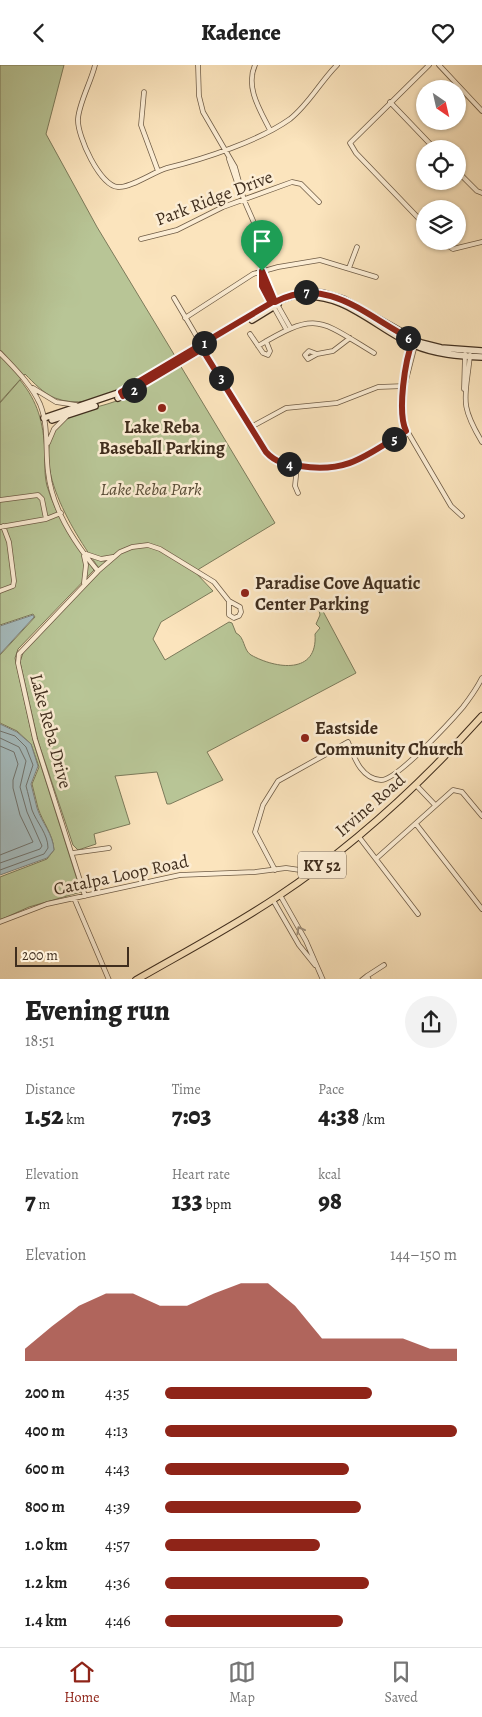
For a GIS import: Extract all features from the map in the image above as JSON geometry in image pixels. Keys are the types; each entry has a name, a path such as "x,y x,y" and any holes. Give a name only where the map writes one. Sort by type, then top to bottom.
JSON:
{"main road":[{"name":"Irvine Road","path":"136,979 272,900 307,877 359,837 416,785 482,716"}],"street":[{"path":"95,65 79,114 78,123 99,174 108,184 121,187 158,171 193,162 224,151 284,123 300,110 337,65"},
{"path":"198,65 199,96 203,112 229,159 262,241 262,271 274,304 288,328"},
{"path":"255,65 252,75 252,89 270,130"},
{"path":"416,215 350,145 354,137 429,65"},
{"path":"438,65 482,111"},
{"path":"144,92 141,125 158,171"},
{"path":"390,102 426,140"},
{"path":"466,180 476,191 482,193"},
{"name":"Park Ridge Drive","path":"141,239 177,230 223,207 295,182 301,184 319,202"},
{"path":"466,246 482,242"},
{"path":"349,268 357,247"},
{"path":"185,318 249,276 262,271 315,260 376,277"},
{"path":"44,420 70,415 122,394 274,304 304,292 330,295 349,303 414,343 482,357"},
{"path":"174,298 250,427 266,452 274,459 297,466 320,469 341,467 406,431"},
{"path":"258,346 288,328 302,323 316,322 331,327 374,353"},
{"path":"250,333 264,354 269,354 270,349 266,341"},
{"path":"317,354 333,351 350,338"},
{"path":"414,343 406,359 402,419 406,431 453,509 462,516"},
{"path":"468,353 482,351"},
{"path":"0,353 28,385 39,403 44,420 49,480 72,536 98,571"},
{"path":"468,353 464,389 466,411 482,442"},
{"path":"28,385 56,402 86,405"},
{"path":"250,427 286,408 337,403 383,386 404,386"},
{"path":"44,420 122,394"},
{"path":"46,447 54,429 70,415"},
{"path":"297,466 295,482 298,493"},
{"path":"0,500 38,495 42,499 46,519"},
{"path":"0,591 13,586 14,581 9,542 1,527 46,519 62,513"},
{"name":"Lake Reba Drive","path":"85,896 35,739 18,659 24,647 84,584 114,557 136,546 156,547 214,582 229,601 240,607 240,614 236,617 231,617 228,613 229,601"},
{"path":"84,553 101,559 114,557"},
{"path":"84,553 86,565 84,584"},
{"path":"275,870 255,832 263,805 278,781 348,742 361,769 372,777 381,780 390,778 402,769 463,707 482,678"},
{"path":"416,785 435,805"},
{"path":"377,858 452,790 458,789 482,816"},
{"path":"416,824 482,909"},
{"path":"359,837 377,858 388,877 418,914"},
{"path":"72,853 109,848"},
{"name":"Catalpa Loop Road","path":"0,922 41,906 180,875 295,869 300,870 307,877"},
{"path":"280,895 309,948 321,979"},
{"path":"74,898 109,979"},
{"path":"272,900 299,945 316,967"},
{"path":"362,979 368,978 384,965"}],"green space":[{"path":"0,65 64,65 46,134 97,227 175,356 118,391 102,397 87,401 71,402 55,398 43,391 25,374 0,402"},
{"name":"Lake Reba Park","path":"180,365 275,523 199,569 196,573 213,591 161,622 153,639 165,660 229,622 232,623 236,633 241,637 248,653 251,655 261,660 283,665 294,665 303,662 310,657 314,647 315,634 320,628 316,624 320,615 317,600 356,673 207,752 223,780 170,804 167,804 157,772 115,776 130,824 94,834 96,844 78,850 73,845 38,741 20,662 24,650 101,571 79,539 58,497 51,475 48,454 52,435 64,420 70,416 114,402 129,395"},
{"name":"Lake Reba Park","path":"20,380 35,404 41,422 45,451 45,477 55,508 80,551 94,570 18,649 15,658 34,744 81,892 29,907 0,920 0,877 47,859 54,850 50,834 38,808 32,784 39,767 31,744 17,731 0,723 0,655 35,617 33,614 0,625 0,403"}],"water":[{"path":"33,615 34,617 0,654 0,626"},
{"path":"0,724 17,732 31,744 38,766 31,784 37,808 50,834 54,850 47,858 0,875"}],"place":[{"name":"Lake Reba Baseball Parking","path":"162,408"},
{"name":"Paradise Cove Aquatic Center Parking","path":"245,593"},
{"name":"Eastside Community Church","path":"305,738"}],"route":[{"path":"262,271 275,302 304,292 330,295 349,303 413,340 406,359 404,374 402,419 406,431 352,463 341,467 320,469 278,462 266,452 202,349 123,396 121,392 271,303 262,286 262,271"}]}
